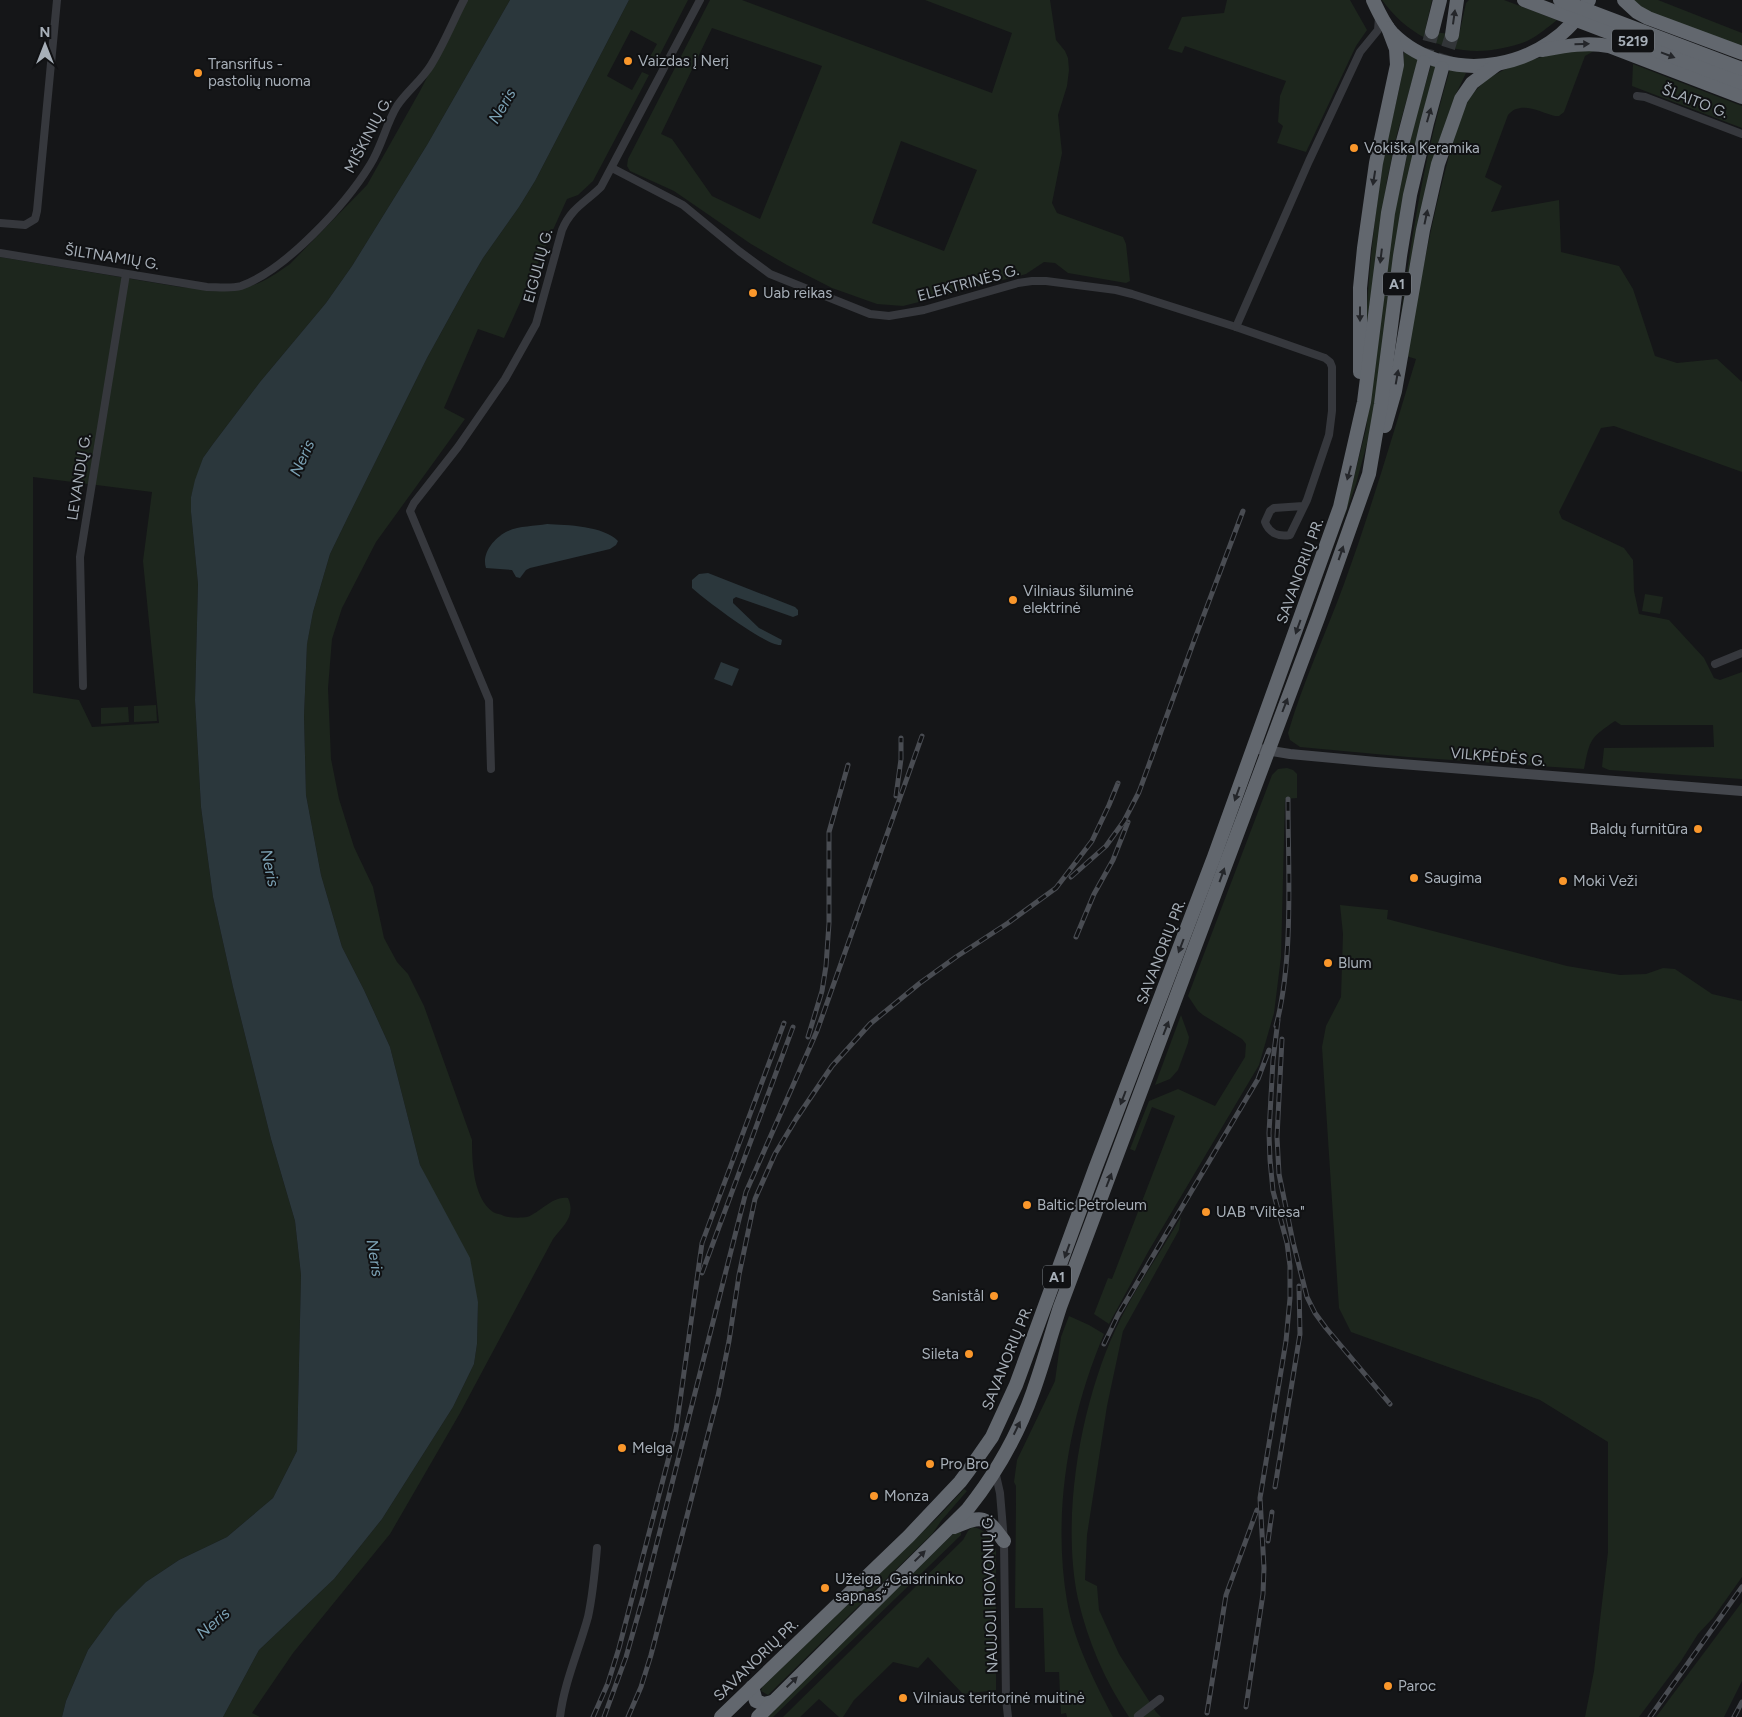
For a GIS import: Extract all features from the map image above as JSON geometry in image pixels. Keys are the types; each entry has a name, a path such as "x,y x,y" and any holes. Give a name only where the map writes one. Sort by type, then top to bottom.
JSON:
{"highway":[{"path":"1432,32 1440,0"},
{"path":"1452,35 1457,0"},
{"name":"5219","path":"1524,0 1742,83"},
{"name":"5219","path":"1560,0 1742,69"},
{"path":"1534,51 1563,32 1589,0"},
{"path":"1624,0 1637,12 1648,18 1742,53"},
{"path":"1359,425 1361,270 1376,162 1395,77 1397,52 1388,28 1375,5"},
{"path":"1388,28 1404,42 1437,60 1458,65 1496,65"},
{"path":"1369,474 1395,391 1423,230 1438,164 1461,99 1472,83 1496,65 1534,51 1572,44 1588,44 1609,46 1742,97"},
{"name":"SAVANORIŲ PR.","path":"721,1717 934,1510 970,1470 992,1437 1016,1384 1214,857 1340,507 1364,402 1388,213 1401,149 1424,62"},
{"name":"SAVANORIŲ PR.","path":"758,1717 967,1510 995,1471 1032,1394 1060,1307 1318,618 1369,474 1382,394 1404,226 1418,157 1442,68"},
{"path":"982,1452 995,1471"},
{"path":"948,1529 972,1520 983,1519 991,1524 1004,1541"},
{"path":"752,1687 756,1701 764,1704 772,1702"}],"main road":[{"name":"VILKPĖDĖS G.","path":"1253,748 1367,761 1742,791"}],"street":[{"path":"0,223 25,225 35,219 57,0"},
{"name":"MIŠKINIŲ G.","path":"220,287 239,286 272,270 294,253 356,185 371,164 382,143 396,108 408,90 431,65 464,0"},
{"name":"EIGULIŲ G.","path":"491,769 489,700 410,511 414,503 458,447 505,379 536,324 567,218 601,186 612,168 700,0"},
{"path":"1236,327 1309,161 1360,52 1378,30 1375,5"},
{"path":"1372,38 1381,36 1387,38 1397,52"},
{"name":"ŠLAITO G.","path":"1638,96 1646,97 1742,134"},
{"name":"ELEKTRINĖS G.","path":"612,168 683,205 770,274 870,314 899,315 924,310 1018,283 1046,281 1132,294 1320,356 1330,362 1332,367 1332,412 1329,435 1308,500 1303,506 1290,535 1277,535 1268,529 1265,522 1270,511 1274,508 1303,506"},
{"name":"ŠILTNAMIŲ G.","path":"0,253 126,274 220,287"},
{"name":"LEVANDŲ G.","path":"83,686 80,557 126,274"},
{"path":"1715,664 1742,653"},
{"name":"NAUJOJI RIOVONIŲ G.","path":"995,1471 1000,1493 1004,1541 1008,1717"},
{"path":"560,1717 565,1692 588,1616 597,1548"},
{"path":"1138,1716 1160,1699"}],"shaded area":[{"path":"467,0 510,0 427,145 352,266 326,303 260,382 203,458 191,497 198,584 195,700 201,807 213,897 233,987 271,1139 295,1221 301,1275 297,1451 273,1498 227,1537 179,1560 146,1582 115,1613 88,1650 66,1701 62,1717 0,1717 0,257 180,287 229,289 258,283 290,264 367,185 420,91","holes":["33,477 152,492 143,561 159,723 92,727 79,700 33,693"]},
{"path":"629,0 688,0 653,68 646,64 657,44 631,30 607,76 632,90 642,72 649,75 593,181 578,195 567,199 504,338 478,329 444,408 465,419 376,542 342,608 332,639 328,688 331,759 339,799 354,847 373,887 384,938 397,962 408,974 424,1006 472,1140 475,1179 481,1198 494,1213 506,1217 519,1218 532,1215 552,1201 568,1198 571,1210 570,1215 565,1225 553,1239 460,1413 390,1534 293,1653 252,1713 260,1717 223,1717 259,1650 334,1579 382,1519 453,1407 474,1364 477,1344 478,1302 436,1197 420,1165 390,1047 342,947 321,875 306,795 304,716 307,643 313,612 330,554 427,358 483,258 535,181"},
{"path":"710,0 742,0 992,93 1012,33 925,0 1050,0 1056,40 1065,51 1069,70 1067,86 1058,115 1062,153 1052,203 1057,213 1123,237 1126,244 1130,281 1126,283 1068,273 1055,263 1044,262 1026,274 939,297 903,306 877,304 832,288 787,265 751,244 674,191 630,171 627,166 628,159","holes":["712,28 822,66 760,219 712,196 672,139 661,134","901,141 977,170 944,251 872,223"]},
{"path":"1227,0 1350,0 1367,30 1356,46 1306,152 1277,143 1283,126 1278,122 1280,96 1286,81 1185,46 1182,53 1168,49 1182,17 1224,13"},
{"path":"1382,0 1432,0 1425,31 1459,35 1466,3 1469,0 1504,0 1557,20 1536,36 1520,44 1485,51 1468,51 1435,43 1420,35 1406,26"},
{"path":"1630,0 1658,0 1742,33 1742,48 1652,15"},
{"path":"1569,50 1594,51 1585,56 1564,112 1559,116 1555,116 1530,108 1518,108 1508,115 1485,177 1502,186 1491,212 1559,200 1561,252 1619,266 1633,289 1655,356 1677,363 1717,359 1742,382 1742,472 1614,426 1601,428 1559,512 1562,519 1624,548 1633,560 1634,591 1639,614 1669,620 1704,658 1714,678 1720,680 1742,672 1742,779 1609,770 1602,767 1604,748 1714,747 1713,725 1621,725 1615,721 1600,731 1592,740 1584,769 1408,757 1300,747 1290,740 1288,733 1354,556 1416,359 1406,356 1437,206 1460,119 1468,101 1488,79 1521,63"},
{"path":"1404,52 1418,60 1397,134 1387,180 1365,339 1377,202 1386,144 1399,92"},
{"path":"1633,64 1742,106 1742,128 1632,86"},
{"path":"1431,65 1437,66 1369,436 1356,484 1343,521 1366,429 1393,219 1415,120"},
{"path":"1450,69 1466,73 1455,96 1401,315 1421,191 1441,99"},
{"path":"1645,594 1663,597 1660,614 1642,611"},
{"path":"156,705 157,721 134,722 134,706"},
{"path":"128,707 129,722 101,724 101,708"},
{"path":"1287,768 1297,774 1297,798 1285,799 1281,957 1274,1013 1259,1065 1148,1252 1109,1324 1094,1314 1108,1278 1112,1279 1175,1116 1152,1107 1135,1151 1130,1149 1149,1101 1178,1089 1215,1106 1245,1057 1246,1044 1242,1039 1203,1015 1188,996 1272,775 1278,769"},
{"path":"1340,905 1388,910 1387,919 1567,966 1620,975 1646,974 1663,968 1675,969 1712,994 1742,1001 1742,1577 1713,1618 1698,1634 1681,1661 1639,1717 1585,1717 1594,1671 1608,1552 1608,1442 1540,1400 1351,1332 1339,1308 1322,1047 1326,1026 1341,997 1343,934"},
{"path":"1181,1015 1189,1037 1178,1070 1170,1079 1155,1085"},
{"path":"1181,1217 1179,1230 1123,1331 1107,1406 1087,1535 1085,1580 1097,1586 1099,1610 1119,1654 1161,1717 1129,1717 1098,1661 1078,1599 1073,1566 1073,1493 1078,1455 1086,1418 1095,1382 1107,1349 1121,1318 1142,1280"},
{"path":"1069,1316 1104,1334 1081,1398 1067,1465 1063,1499 1063,1567 1067,1601 1079,1645 1113,1717 1067,1717 1066,1713 1061,1714 1059,1672 1045,1672 1043,1608 1015,1608 1016,1486 1014,1482 1017,1460 1055,1381 1061,1337"},
{"path":"964,1489 967,1491 933,1533 768,1695 761,1691 762,1687 939,1516"},
{"path":"972,1527 984,1532 996,1549 996,1690 963,1694 928,1657 918,1668 893,1662 854,1700 843,1717 839,1717 819,1699 800,1717 783,1717 963,1540"},
{"path":"961,1532 961,1535 773,1717 765,1717 954,1533"},
{"path":"1742,1602 1742,1681 1724,1717 1656,1717"}],"water":[{"name":"Neris","path":"510,0 629,0 535,181 483,258 427,358 330,554 313,612 307,644 304,716 306,795 321,875 342,947 390,1047 420,1165 470,1258 478,1302 477,1344 474,1364 453,1407 382,1519 334,1579 259,1650 223,1717 62,1717 66,1701 88,1650 115,1613 146,1582 179,1560 227,1537 273,1498 297,1451 301,1275 295,1221 271,1139 233,987 213,897 201,807 195,700 198,584 191,512 191,497 195,480 203,458 213,444 260,382 326,303 352,266 427,145"},
{"path":"547,524 595,529 612,536 618,541 610,549 530,568 520,578 516,577 512,570 486,568 487,551 498,537 517,528"},
{"path":"708,573 795,607 798,610 798,615 793,617 736,597 733,599 733,603 759,628 782,640 781,645 774,644 750,631 692,588 692,580 699,574"},
{"path":"721,662 739,669 732,686 714,679"}],"tunnel":[{"path":"1424,62 1432,32"},
{"path":"1442,68 1452,35"}],"railway":[{"path":"1071,877 1106,846 1124,821 1139,792 1243,511"},
{"path":"604,1717 626,1657 644,1594 746,1192 817,1031 922,736"},
{"path":"896,796 901,759 901,738"},
{"path":"808,1037 822,991 826,966 829,923 829,832 848,765"},
{"path":"628,1717 641,1687 651,1655 718,1396 739,1275 755,1199 775,1154 832,1066 870,1024 920,983 1056,888 1092,841 1118,783"},
{"path":"1276,1026 1282,1000 1288,943 1288,799"},
{"path":"1076,937 1094,894 1113,860 1128,822"},
{"path":"1246,1707 1263,1594 1264,1568 1260,1498 1286,1341 1290,1298 1290,1266 1287,1243 1273,1191 1270,1160 1269,1133 1273,1060 1278,1020"},
{"path":"593,1717 608,1683 619,1648 676,1430 702,1243 784,1023"},
{"path":"702,1273 793,1027"},
{"path":"1282,1039 1277,1137 1279,1174 1307,1297 1315,1313 1326,1328 1390,1404"},
{"path":"1104,1344 1118,1315 1258,1079 1269,1050"},
{"path":"1275,1487 1300,1334 1299,1286"},
{"path":"1207,1713 1226,1595 1257,1510"},
{"path":"1268,1541 1272,1512"},
{"path":"1650,1717 1742,1587"},
{"path":"1734,1717 1742,1702"}],"place":[{"name":"Vaizdas į Nerį","path":"628,61"},
{"name":"Transrifus - pastolių nuoma","path":"198,73"},
{"name":"Vokiška Keramika","path":"1354,148"},
{"name":"Uab reikas","path":"753,293"},
{"name":"Vilniaus šiluminė elektrinė","path":"1013,600"},
{"name":"Baldų furnitūra","path":"1698,829"},
{"name":"Saugima","path":"1414,878"},
{"name":"Moki Veži","path":"1563,881"},
{"name":"Blum","path":"1328,963"},
{"name":"Baltic Petroleum","path":"1027,1205"},
{"name":"UAB \"Viltesa\"","path":"1206,1212"},
{"name":"Sanistål","path":"994,1296"},
{"name":"Sileta","path":"969,1354"},
{"name":"Melga","path":"622,1448"},
{"name":"Pro Bro","path":"930,1464"},
{"name":"Monza","path":"874,1496"},
{"name":"Užeiga „Gaisrininko sapnas“","path":"825,1588"},
{"name":"Paroc","path":"1388,1686"},
{"name":"Vilniaus teritorinė muitinė","path":"903,1698"}]}
